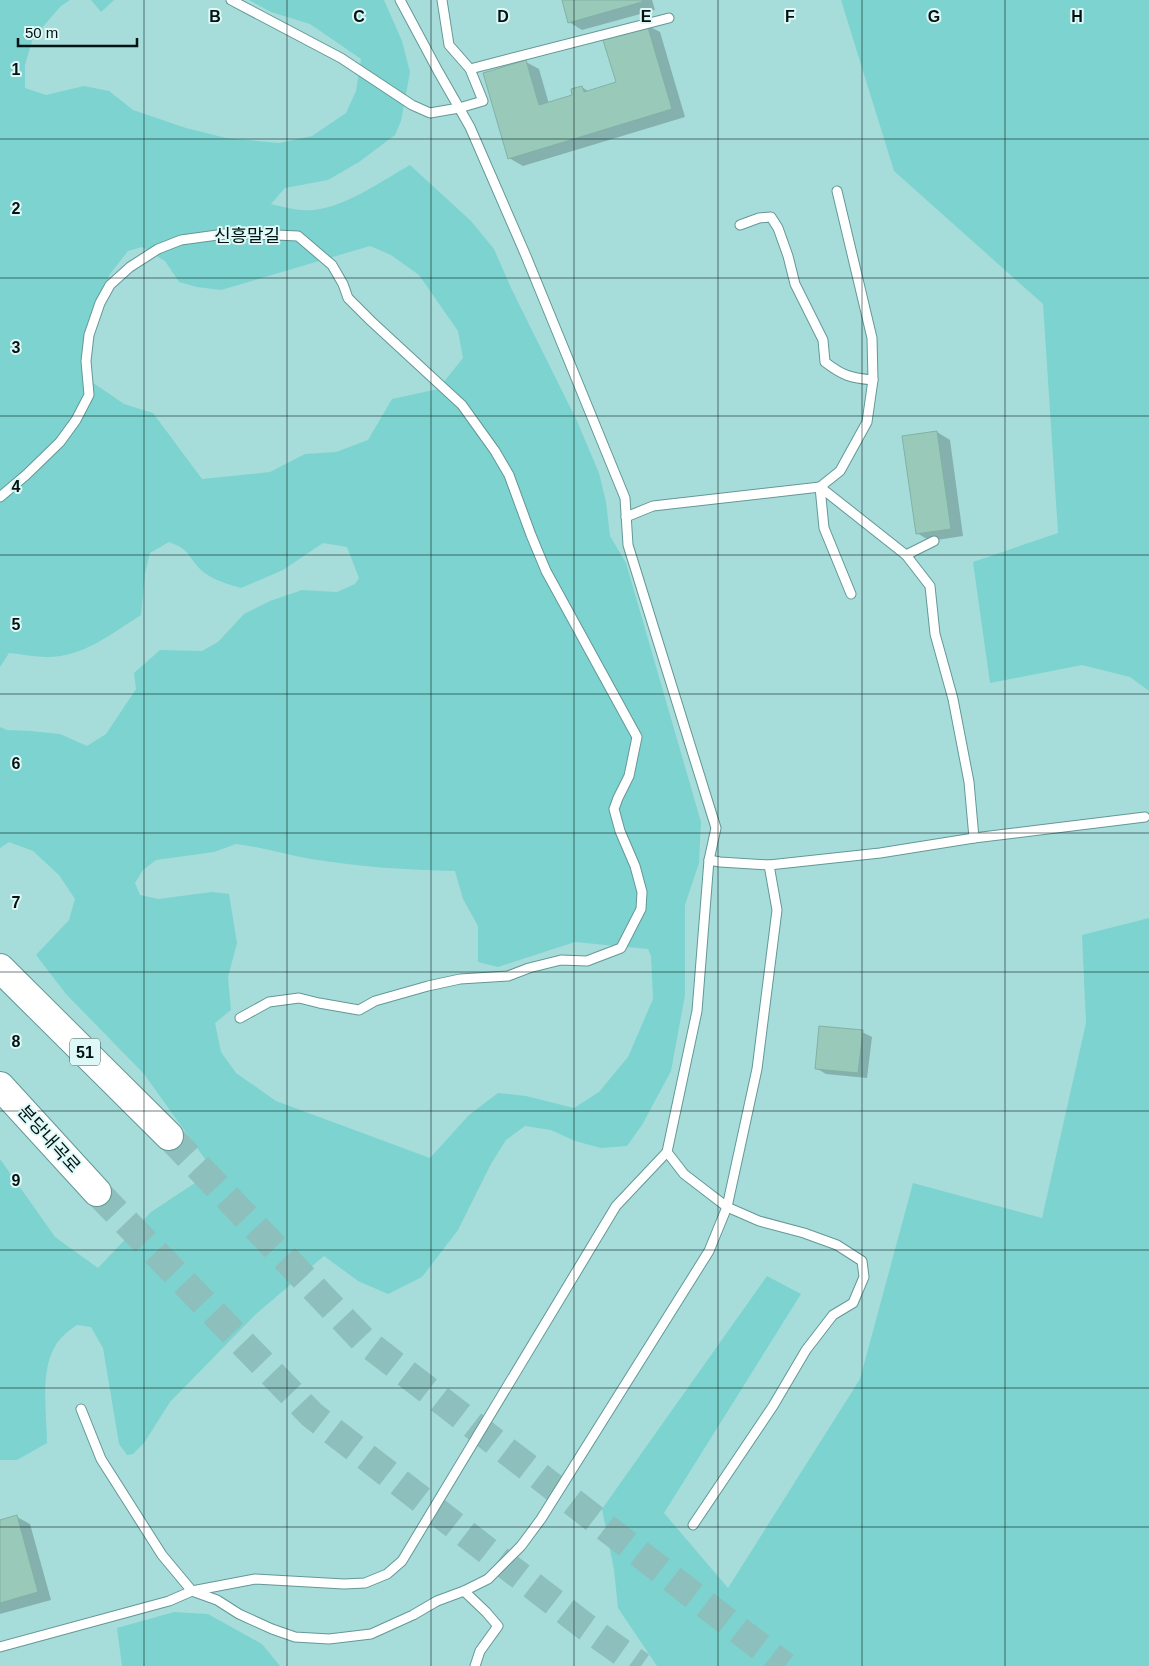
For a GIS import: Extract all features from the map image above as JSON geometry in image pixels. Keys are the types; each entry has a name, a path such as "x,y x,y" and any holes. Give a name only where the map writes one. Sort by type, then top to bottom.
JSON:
{"highway":[{"name":"51","path":"0,968 169,1136"},
{"name":"분당내곡로","path":"0,1086 97,1192"}],"lane":[{"path":"231,0 341,58 412,105 430,113 459,108 483,100 470,69 450,45 442,0"},
{"path":"0,1647 169,1601 192,1591 255,1579 344,1584 366,1583 387,1574 402,1561 616,1206 667,1152 697,1011 709,860 716,828 628,544 625,498 522,247 470,128 400,0"},
{"path":"470,69 669,18"},
{"path":"626,517 653,506 820,487 840,471 867,422 873,380 872,338 837,191"},
{"path":"740,225 759,218 771,217 778,228 788,256 794,284 823,340 825,362 850,378 873,380"},
{"name":"신흥말길","path":"0,497 60,442 76,420 89,395 86,361 89,335 100,303 110,285 130,267 158,249 181,240 232,233 298,236 332,265 343,284 348,298 370,322 462,405 495,451 509,475 546,572 637,737 629,776 614,809 620,830 635,866 642,892 641,909 621,948 587,960 561,960 529,968 508,976 460,979 375,1001 359,1010 298,998 269,1002 240,1018"},
{"path":"820,487 906,555 930,586 935,634 953,699 969,782 974,838"},
{"path":"820,487 824,528 850,594"},
{"path":"906,555 934,541"},
{"path":"709,860 769,865 880,854 974,838 1145,816"},
{"path":"81,1409 101,1459 162,1555 192,1591 217,1600 239,1614 272,1629 295,1637 329,1639 371,1634 437,1601 464,1591 488,1579 521,1546 541,1519 709,1251 727,1207 757,1069 778,910 769,865"},
{"path":"667,1152 684,1174 727,1207 759,1220 837,1245 862,1261 864,1277 852,1303 833,1315 806,1350 773,1406 693,1525"},
{"path":"464,1591 498,1626 480,1651 475,1666"}],"shaded area":[{"path":"0,0 70,0 61,6 33,38 25,65 25,88 46,95 84,86 109,91 133,110 186,128 226,138 279,143 312,136 346,113 356,91 361,59 310,24 271,12 249,0 384,0 402,41 410,72 401,121 395,135 359,162 328,180 285,188 271,204 301,210 329,207 372,188 410,165 471,221 494,249 512,290 577,421 599,473 606,502 610,536 626,563 701,822 699,863 685,905 685,995 671,1071 642,1125 627,1146 601,1148 575,1141 551,1130 525,1126 506,1140 491,1164 458,1230 422,1277 388,1294 358,1281 324,1256 256,1314 170,1402 144,1443 133,1454 127,1455 119,1444 103,1348 91,1327 77,1325 57,1343 48,1365 45,1392 47,1443 17,1460 0,1460 0,1159 55,1237 98,1268 151,1212 210,1173 205,1159 144,1074 66,994 36,955 69,920 75,899 59,875 33,851 9,842 0,848 0,727 7,730 60,734 87,746 106,734 136,689 134,673 160,650 202,651 218,642 244,614 270,601 302,590 337,592 355,584 359,578 347,547 323,543 283,570 241,588 220,581 205,573 185,551 169,542 150,553 145,573 141,615 97,643 73,653 60,656 38,657 9,653 0,667","holes":["370,246 391,255 419,275 458,331 463,358 438,389 392,399 368,440 336,452 305,454 270,472 202,479 153,413 124,404 89,380 92,327 97,306 110,274 128,251 142,247 165,261 179,282 197,287 221,290","236,844 347,864 455,871 463,899 478,926 478,962 498,967 575,942 648,949 651,956 653,999 628,1057 599,1092 574,1108 526,1096 498,1093 469,1115 430,1158 276,1101 236,1073 221,1052 215,1023 231,1010 228,977 237,943 229,894 212,892 158,899 140,895 135,883 143,870 156,860 214,852"]},
{"path":"91,0 114,0 101,12"},
{"path":"841,0 1149,0 1149,691 1130,677 1082,665 990,683 973,562 1058,533 1043,304 894,171"},
{"path":"1149,918 1149,1666 657,1666 618,1608 614,1570 602,1509 767,1276 801,1294 664,1513 728,1588 860,1379 913,1183 1042,1218 1086,1023 1082,935"},
{"path":"174,1612 208,1614 262,1644 280,1666 122,1666 117,1628"}],"building":[{"path":"562,0 642,0 642,2 568,23"},
{"path":"647,24 672,109 508,159 483,73 526,60 539,105 572,95 571,89 582,86 584,92 616,82 602,37"},
{"path":"937,431 951,529 916,534 902,436"},
{"path":"819,1026 863,1030 858,1073 815,1069"},
{"path":"17,1515 38,1592 0,1603 0,1520"}],"tunnel":[{"path":"169,1136 363,1340 785,1666"},
{"path":"97,1192 312,1415 586,1627 641,1666"}]}
